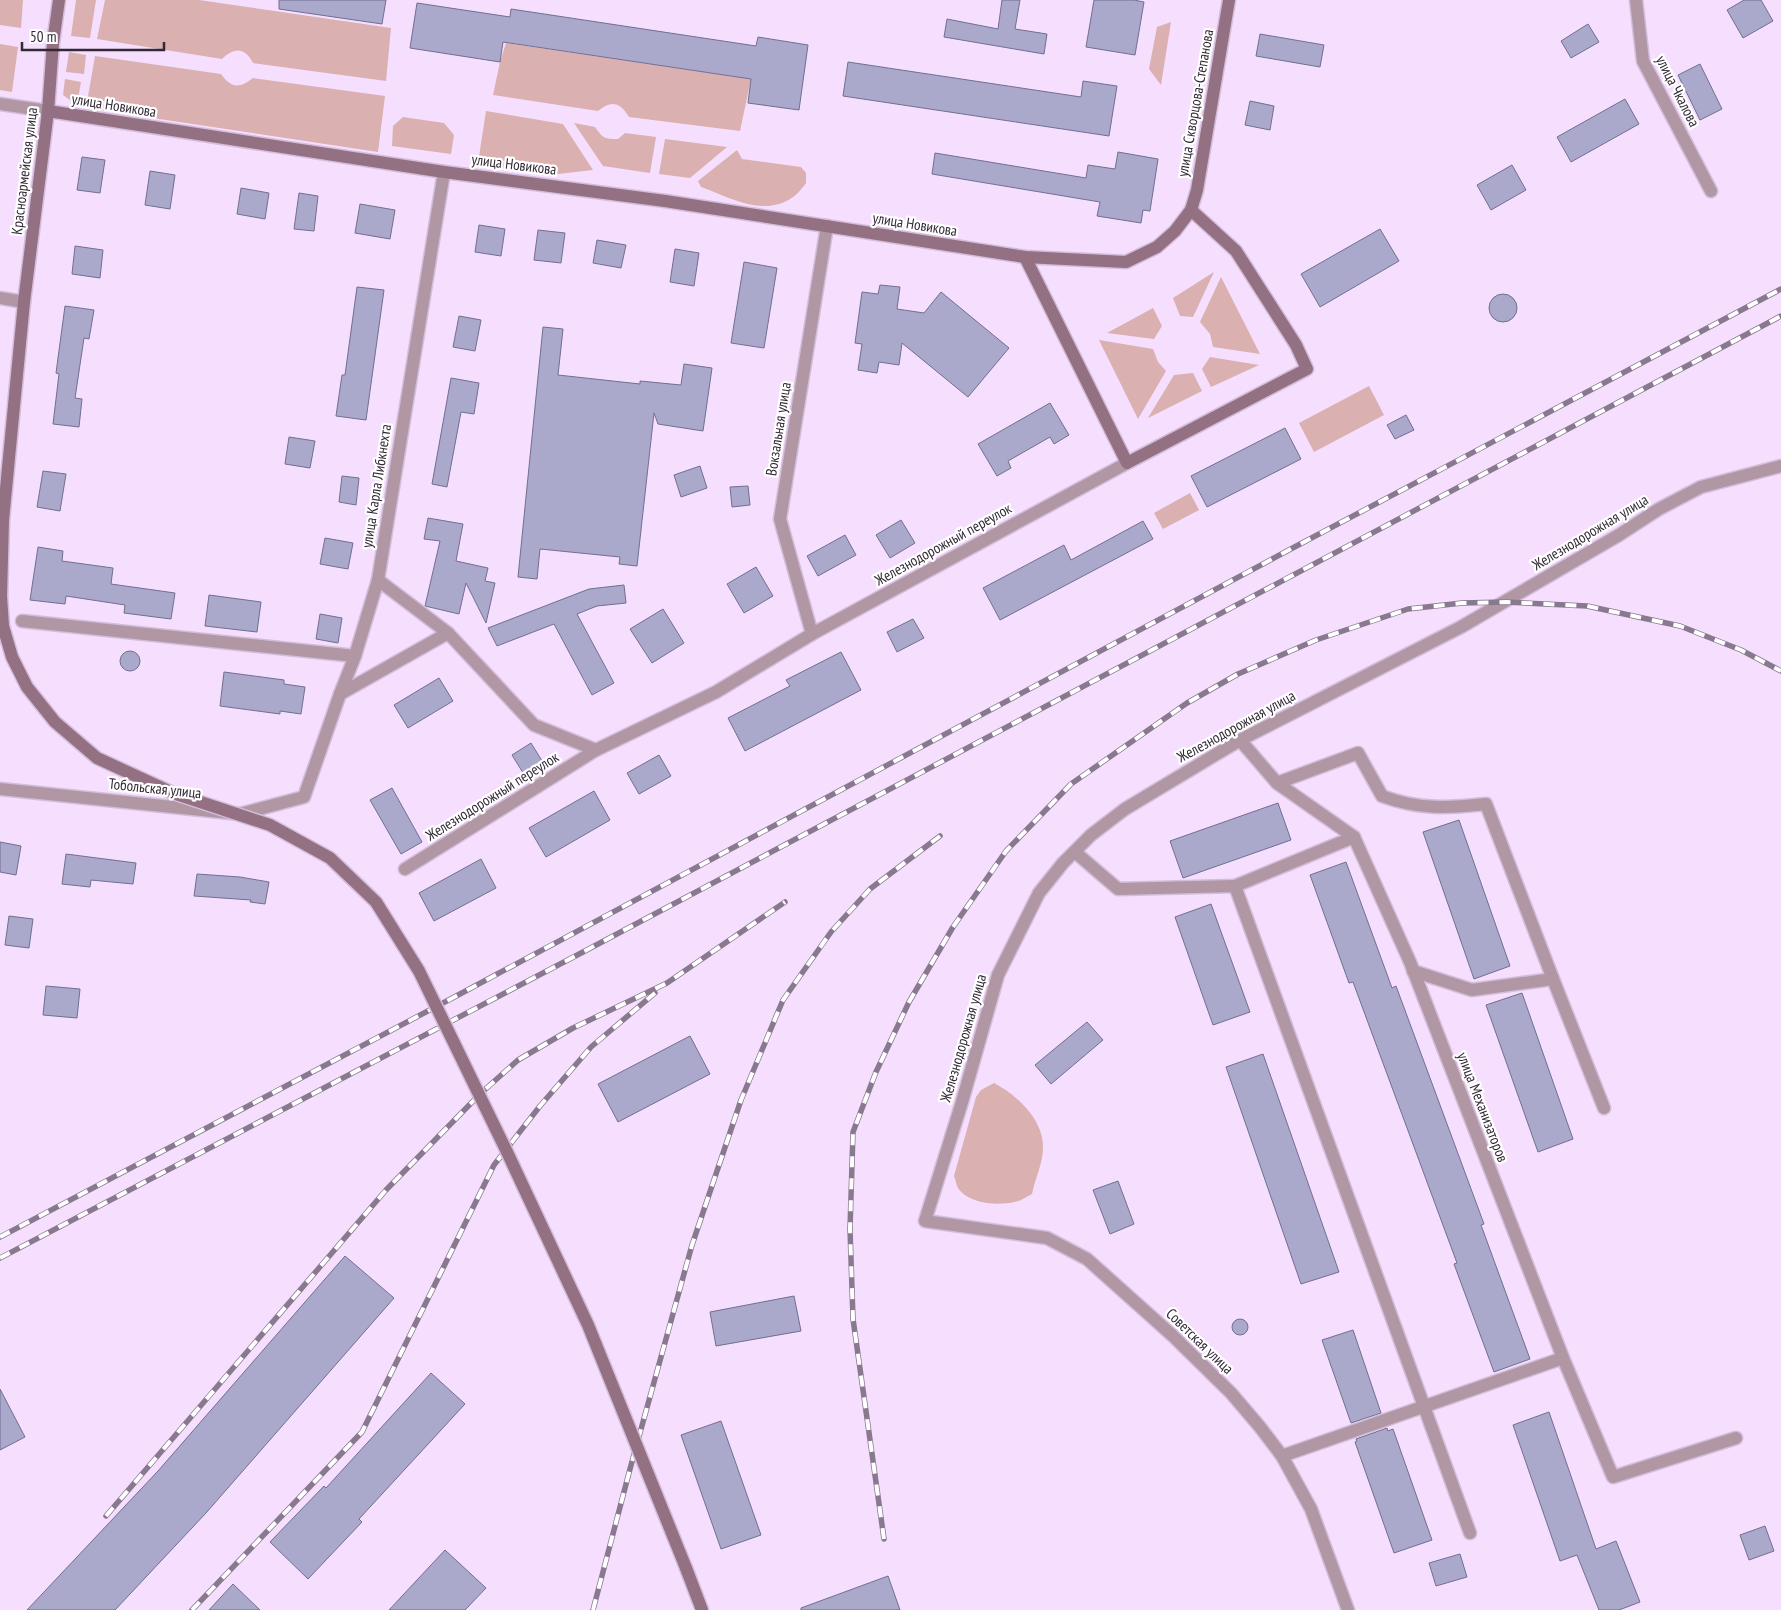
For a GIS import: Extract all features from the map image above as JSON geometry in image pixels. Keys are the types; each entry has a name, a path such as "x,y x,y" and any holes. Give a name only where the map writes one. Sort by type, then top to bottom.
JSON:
{"street":[{"name":"Красноармейская улица","path":"59,0 53,44 48,111 24,302 3,520 1,596 3,626 12,657 27,687 55,722 97,758 173,793 270,825 330,858 376,902 419,971 508,1154 579,1307 702,1610"},
{"name":"улица Скворцова-Степанова","path":"1191,210 1198,181 1229,0"},
{"name":"улица Чкалова","path":"1636,0 1643,61 1711,191"},
{"name":"улица Новикова","path":"0,104 444,172 665,200 1024,257 1126,262 1157,247 1175,232 1191,210"},
{"name":"улица Карла Либкнехта","path":"304,797 355,656 378,580 444,172"},
{"name":"Железнодорожный переулок","path":"405,869 596,750 716,692 812,634 1127,463 1307,369 1296,345 1236,251 1191,210"},
{"name":"Вокзальная улица","path":"812,634 780,519 827,226"},
{"path":"1024,257 1127,463"},
{"path":"0,298 24,302"},
{"name":"Красноармейская улица","path":"0,493 8,464"},
{"name":"Железнодорожная улица","path":"925,1221 962,1102 998,975 1039,893 1063,863 1091,835 1125,809 1240,740 1461,627 1659,509 1701,487 1781,466"},
{"name":"Железнодорожный переулок","path":"378,580 448,633 534,725 596,750"},
{"path":"22,621 355,656"},
{"path":"340,694 448,633"},
{"path":"1240,740 1277,783 1354,837"},
{"path":"1277,783 1358,752 1382,796 1403,804 1444,808 1486,804 1552,979 1604,1108"},
{"name":"Тобольская улица","path":"0,789 240,814 304,797"},
{"path":"1075,852 1118,889 1235,886 1354,837"},
{"name":"улица Механизаторов","path":"1354,837 1413,971 1563,1358 1612,1477 1736,1438"},
{"path":"1235,886 1470,1534"},
{"path":"1413,971 1472,990 1552,979"},
{"name":"Советская улица","path":"925,1221 1047,1238 1087,1259 1173,1336 1231,1393 1282,1456 1310,1509 1348,1610"},
{"path":"1282,1456 1563,1358"}],"shaded area":[{"path":"0,0 23,0 21,28 0,25"},
{"path":"76,0 96,0 90,38 71,36"},
{"path":"105,0 199,0 391,28 386,81 253,63 246,54 239,50 231,52 222,59 97,39"},
{"path":"1171,22 1161,85 1149,69 1157,27"},
{"path":"506,43 751,79 740,131 629,117 622,108 615,104 607,105 598,111 493,95"},
{"path":"0,44 18,47 12,92 0,90"},
{"path":"69,52 86,55 84,74 66,72"},
{"path":"95,56 221,74 228,82 236,85 244,84 253,78 385,96 378,152 86,108"},
{"path":"65,79 81,82 77,105 63,95"},
{"path":"486,111 563,124 593,170 549,175 478,163"},
{"path":"403,117 444,123 454,135 451,154 392,146 393,126"},
{"path":"574,123 595,127 602,136 610,139 618,139 625,133 656,137 650,173 603,166"},
{"path":"665,139 727,147 690,178 659,174"},
{"path":"737,150 742,159 801,167 806,173 806,183 793,197 782,203 770,206 747,204 701,187 698,181"},
{"path":"1214,272 1193,317 1180,316 1173,298"},
{"path":"1221,277 1260,354 1213,347 1210,334 1200,322"},
{"path":"1153,308 1162,326 1154,339 1107,333"},
{"path":"1099,340 1153,349 1158,362 1166,371 1138,419"},
{"path":"1210,357 1259,365 1211,387 1202,369"},
{"path":"1193,373 1202,391 1148,418 1174,375"},
{"path":"1369,386 1384,415 1314,452 1299,423"},
{"path":"1190,493 1199,510 1163,529 1154,513"},
{"path":"994,1083 1012,1094 1028,1110 1039,1128 1043,1148 1042,1159 1032,1194 1014,1202 996,1204 978,1201 963,1194 958,1188 954,1176 976,1097 981,1090"}],"building":[{"path":"279,0 386,0 382,24 279,9"},
{"path":"1002,0 1020,0 1015,29 1047,34 1044,54 944,37 947,19 998,29"},
{"path":"1094,0 1134,0 1144,2 1135,55 1086,47"},
{"path":"1744,0 1761,0 1773,21 1743,38 1727,10"},
{"path":"417,3 510,17 511,9 756,46 758,37 808,45 799,110 748,103 751,79 503,42 500,62 410,48"},
{"path":"1588,24 1599,42 1571,58 1561,41"},
{"path":"1260,34 1324,45 1320,67 1256,56"},
{"path":"848,62 1081,97 1083,81 1117,86 1109,136 843,96"},
{"path":"1700,64 1722,109 1700,120 1678,75"},
{"path":"1625,99 1639,124 1571,162 1557,137"},
{"path":"1250,101 1274,106 1270,130 1245,125"},
{"path":"1118,152 1158,159 1150,211 1143,210 1141,223 1097,216 1100,202 932,174 935,153 1086,178 1088,165 1115,169"},
{"path":"82,157 105,160 100,193 77,190"},
{"path":"1512,165 1526,190 1491,210 1477,185"},
{"path":"150,171 175,175 170,209 145,205"},
{"path":"241,188 269,193 265,219 237,214"},
{"path":"299,193 318,196 314,231 294,229"},
{"path":"360,204 395,210 390,239 355,233"},
{"path":"479,225 505,229 501,256 475,252"},
{"path":"1380,229 1399,261 1320,307 1301,274"},
{"path":"538,230 565,233 561,263 534,260"},
{"path":"597,240 626,245 621,268 593,263"},
{"path":"75,246 103,250 100,278 72,274"},
{"path":"675,249 699,253 694,286 670,282"},
{"path":"744,262 777,268 764,348 731,343"},
{"path":"880,285 900,287 897,309 924,313 941,292 1009,348 968,397 902,343 899,365 879,362 877,373 858,370 862,344 855,343 862,292 878,294"},
{"path":"357,287 384,290 366,420 336,416 342,375 345,375"},
{"path":"1503,294 1513,298 1517,308 1513,318 1503,322 1493,318 1489,308 1493,298"},
{"path":"65,306 94,310 89,339 84,338 75,398 82,399 79,427 53,424 59,374 56,373"},
{"path":"459,316 481,320 475,351 453,347"},
{"path":"543,327 563,329 558,375 640,384 640,381 681,385 684,364 712,368 703,431 658,424 654,413 637,566 619,564 620,557 540,549 537,579 518,577"},
{"path":"451,378 479,383 474,414 461,412 447,487 432,484"},
{"path":"1050,403 1069,435 1054,444 1050,437 1008,461 1011,468 997,476 978,444"},
{"path":"1406,415 1414,430 1395,439 1387,425"},
{"path":"1285,428 1301,459 1207,507 1191,476"},
{"path":"289,437 315,441 310,468 285,464"},
{"path":"700,466 707,488 681,497 674,475"},
{"path":"43,471 66,474 60,511 37,507"},
{"path":"342,476 359,478 356,505 339,502"},
{"path":"748,486 750,505 732,507 730,487"},
{"path":"428,518 463,524 456,561 488,568 485,581 495,583 486,623 466,583 459,614 425,606 440,541 424,539"},
{"path":"901,520 915,543 890,558 876,535"},
{"path":"1143,521 1153,539 1000,620 983,588 1064,545 1071,560"},
{"path":"845,535 856,555 818,576 807,556"},
{"path":"325,538 353,543 348,569 320,564"},
{"path":"38,547 63,551 62,561 113,568 111,584 175,593 171,619 124,613 125,605 66,596 65,604 30,600"},
{"path":"756,567 773,596 744,613 727,584"},
{"path":"624,585 626,603 597,606 577,614 614,683 592,695 554,624 497,646 488,628 589,589"},
{"path":"209,595 261,602 257,632 205,626"},
{"path":"663,609 684,643 652,663 630,629"},
{"path":"320,614 342,618 338,643 316,639"},
{"path":"913,619 924,638 897,652 887,632"},
{"path":"130,651 137,654 140,661 137,668 130,671 123,668 120,661 123,654"},
{"path":"841,652 861,690 745,751 728,718 790,686 786,680"},
{"path":"224,672 284,680 284,684 305,687 301,714 280,711 280,714 220,706"},
{"path":"439,678 453,701 408,728 394,705"},
{"path":"531,743 544,764 525,776 512,755"},
{"path":"659,755 671,776 639,794 627,773"},
{"path":"392,788 422,842 401,854 370,800"},
{"path":"594,791 610,820 546,857 529,828"},
{"path":"1278,803 1291,840 1183,878 1170,841"},
{"path":"1459,820 1510,966 1474,979 1423,832"},
{"path":"0,842 21,846 16,875 0,872"},
{"path":"66,854 136,863 133,884 91,880 90,887 62,884"},
{"path":"481,859 496,888 434,921 419,893"},
{"path":"1346,862 1392,988 1396,986 1484,1224 1481,1225 1530,1359 1494,1372 1454,1264 1457,1263 1353,982 1349,983 1310,875"},
{"path":"197,874 240,877 269,882 265,904 250,902 251,900 194,896"},
{"path":"1211,904 1250,1012 1213,1025 1175,917"},
{"path":"9,916 33,919 29,948 5,945"},
{"path":"46,986 80,989 77,1018 43,1015"},
{"path":"1522,993 1573,1139 1538,1152 1486,1005"},
{"path":"1087,1022 1103,1040 1051,1084 1035,1065"},
{"path":"690,1036 710,1074 618,1122 598,1084"},
{"path":"1263,1054 1339,1272 1301,1284 1226,1067"},
{"path":"1118,1181 1134,1224 1110,1234 1093,1190"},
{"path":"345,1256 394,1298 206,1513 115,1610 27,1610 158,1471"},
{"path":"794,1296 801,1331 716,1346 710,1312"},
{"path":"1240,1319 1246,1321 1248,1327 1246,1333 1240,1335 1234,1333 1232,1327 1234,1321"},
{"path":"1353,1330 1381,1413 1351,1423 1322,1340"},
{"path":"431,1373 465,1404 359,1519 362,1522 308,1579 270,1542 324,1486 326,1488"},
{"path":"0,1389 25,1437 0,1450"},
{"path":"1549,1412 1596,1549 1616,1541 1640,1602 1619,1610 1599,1610 1577,1555 1560,1561 1513,1425"},
{"path":"721,1421 761,1535 721,1549 681,1435"},
{"path":"1387,1428 1388,1431 1393,1429 1432,1540 1394,1553 1355,1442 1357,1441 1356,1439"},
{"path":"1765,1526 1774,1551 1749,1560 1740,1535"},
{"path":"445,1550 486,1588 465,1610 389,1610"},
{"path":"1460,1554 1467,1577 1436,1586 1429,1563"},
{"path":"888,1576 900,1610 801,1610 801,1608"},
{"path":"233,1584 260,1610 209,1610"}],"railway":[{"path":"0,1237 460,994 1781,289"},
{"path":"0,1258 583,952 1781,316"},
{"path":"884,1539 853,1319 850,1229 853,1132 876,1072 909,1002 953,927 1006,851 1071,784 1187,703 1238,674 1316,640 1408,609 1462,603 1506,602 1587,606 1680,626 1741,650 1781,671"},
{"path":"593,1610 692,1245 741,1100 783,1000 831,932 870,889 940,836"},
{"path":"106,1516 386,1190 480,1094 518,1060 573,1028 667,983 785,902"},
{"path":"192,1610 362,1432 494,1165 540,1106 591,1047 655,993"}]}
